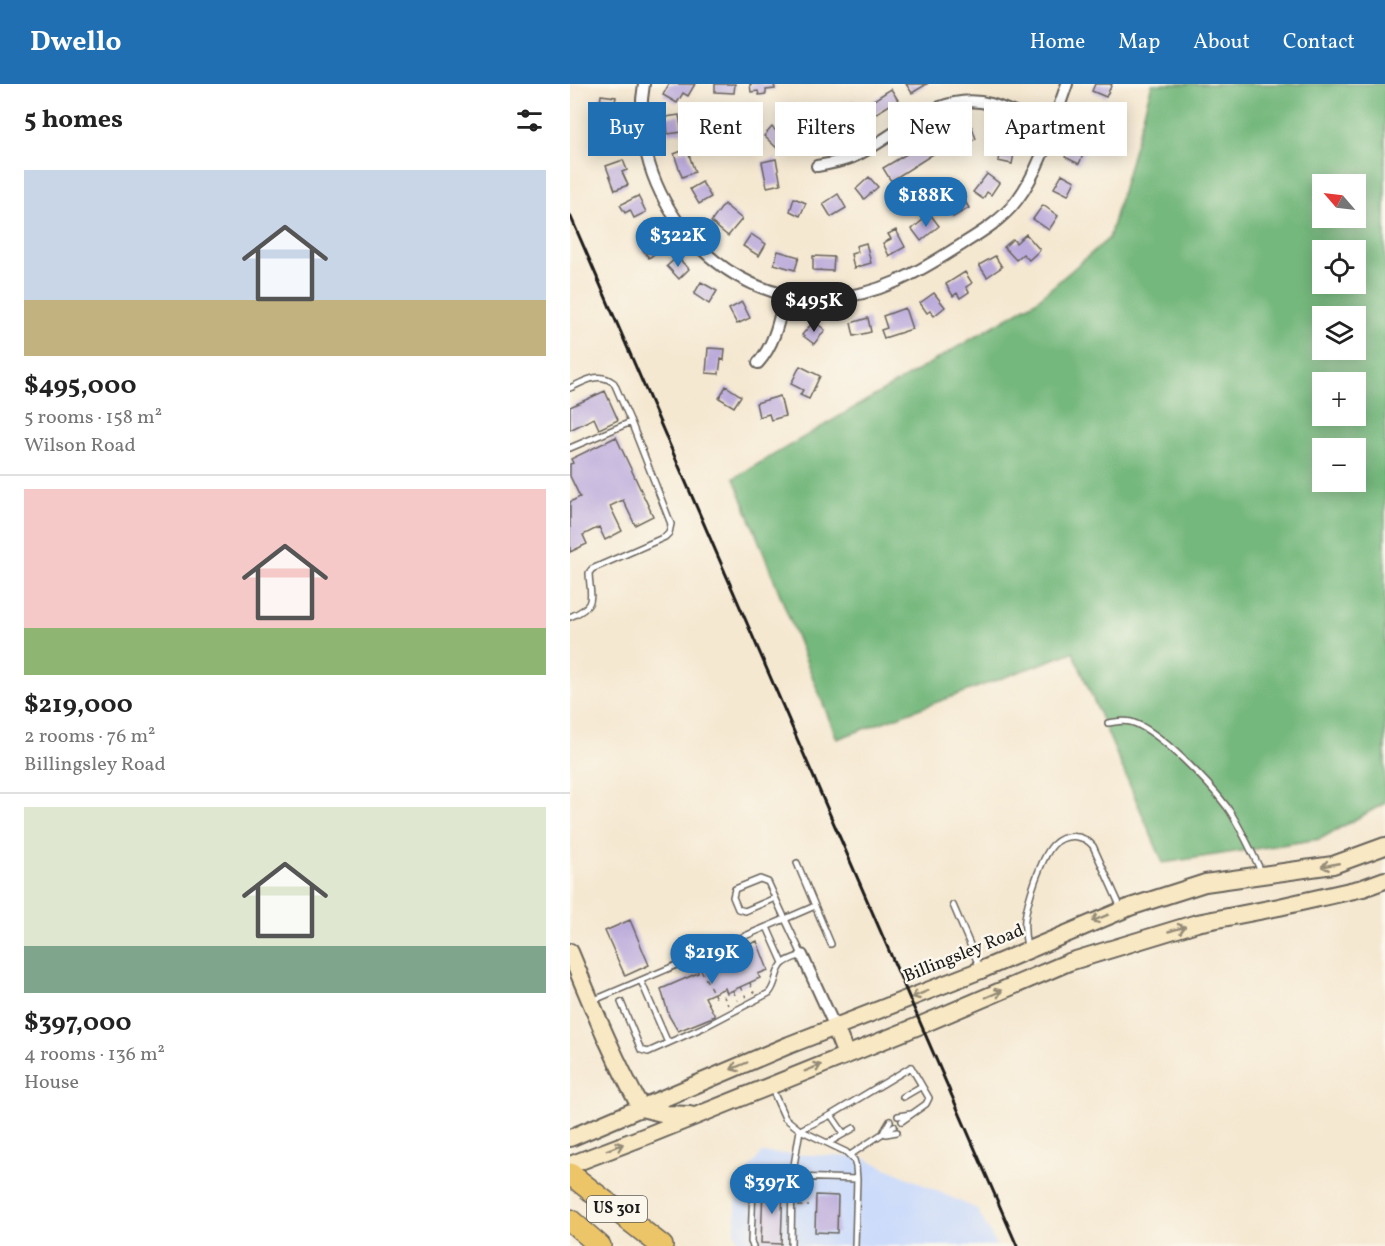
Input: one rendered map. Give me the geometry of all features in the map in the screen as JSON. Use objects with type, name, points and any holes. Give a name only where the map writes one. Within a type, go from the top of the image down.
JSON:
[{"type":"highway","name":"US 301","points":[[570,1174],[662,1246]]},
{"type":"highway","name":"US 301","points":[[570,1220],[586,1235]]},
{"type":"main road","name":"Billingsley Road","points":[[570,1138],[1122,910],[1205,883],[1333,865],[1385,846]]},
{"type":"main road","points":[[570,1165],[921,1025],[1069,962],[1197,923],[1363,888],[1385,880]]},
{"type":"main road","points":[[570,952],[590,1002],[641,1108],[684,1116],[701,1114]]},
{"type":"main road","points":[[835,1027],[846,1055]]},
{"type":"street","points":[[644,84],[640,120],[644,150],[656,184],[676,220],[703,251],[720,265],[758,286],[785,295],[831,298],[876,290],[903,280],[948,253],[1000,217],[1018,200],[1040,156]]},
{"type":"street","points":[[1061,102],[1067,84]]},
{"type":"street","points":[[817,166],[836,163],[854,156],[928,112],[948,104],[984,103]]},
{"type":"street","points":[[758,363],[774,337],[785,295]]},
{"type":"street","points":[[802,955],[835,1027]]},
{"type":"lane","points":[[570,388],[593,378],[609,379],[614,383],[670,518],[671,528],[665,537],[592,569],[589,573],[592,589],[589,605],[570,617]]},
{"type":"lane","points":[[570,448],[631,422]]},
{"type":"lane","points":[[1108,723],[1132,722],[1145,728],[1158,737],[1186,764],[1227,807],[1263,874]]},
{"type":"lane","points":[[1028,950],[1024,934],[1029,901],[1051,848],[1060,840],[1079,836],[1088,840],[1093,846],[1122,910]]},
{"type":"lane","points":[[797,863],[831,944]]},
{"type":"lane","points":[[621,1002],[641,1050],[648,1052],[741,1008],[772,990],[783,963],[802,955],[768,882],[760,879],[735,890],[733,897],[738,909],[745,911],[775,898]]},
{"type":"lane","points":[[954,905],[981,970]]},
{"type":"lane","points":[[590,1002],[815,906]]},
{"type":"lane","points":[[767,927],[783,963]]},
{"type":"lane","points":[[641,981],[668,1043]]},
{"type":"lane","points":[[800,1130],[911,1067],[929,1098],[926,1104],[902,1121],[912,1114]]},
{"type":"lane","points":[[770,1086],[785,1118],[800,1130],[850,1155],[856,1167],[857,1179],[855,1246]]},
{"type":"lane","points":[[903,1097],[922,1086]]},
{"type":"lane","points":[[831,1114],[844,1134]]},
{"type":"lane","points":[[850,1155],[894,1126],[881,1134]]},
{"type":"lane","points":[[828,1143],[854,1128]]},
{"type":"lane","points":[[791,1246],[792,1177],[800,1130]]},
{"type":"lane","points":[[753,1246],[751,1242],[753,1186],[755,1180],[761,1176],[857,1179]]},
{"type":"path","points":[[701,970],[716,998]]},
{"type":"path","points":[[750,983],[757,999]]},
{"type":"path","points":[[740,987],[749,1003]]},
{"type":"path","points":[[733,990],[741,1008]]},
{"type":"path","points":[[723,995],[731,1013]]},
{"type":"path","points":[[792,1207],[809,1206]]},
{"type":"shaded area","points":[[762,1153],[862,1157],[977,1209],[997,1246],[741,1246],[735,1233],[737,1184]]},
{"type":"green space","points":[[1152,84],[1385,84],[1385,803],[1320,839],[1163,863],[1073,652],[837,739],[734,478],[1036,301],[1109,238]]},
{"type":"building","points":[[669,84],[695,84],[688,96],[683,93],[677,103],[663,95]]},
{"type":"building","points":[[715,84],[735,84],[734,93],[715,92]]},
{"type":"building","points":[[750,84],[774,84],[775,89],[766,90],[766,94],[759,95],[758,91],[751,92]]},
{"type":"building","points":[[906,84],[927,84],[912,93]]},
{"type":"building","points":[[1095,84],[1112,84],[1106,97],[1092,91]]},
{"type":"building","points":[[891,89],[898,100],[888,102],[888,106],[876,113],[876,102],[871,102]]},
{"type":"building","points":[[601,95],[616,97],[615,102],[600,102]]},
{"type":"building","points":[[678,115],[678,133],[668,134],[666,117]]},
{"type":"building","points":[[772,127],[775,130],[775,146],[764,136]]},
{"type":"building","points":[[972,127],[976,139],[972,140]]},
{"type":"building","points":[[678,152],[678,156],[689,156],[695,172],[682,177],[674,154]]},
{"type":"building","points":[[903,156],[930,156],[891,181],[883,168]]},
{"type":"building","points":[[999,156],[1014,156],[1012,164],[998,161]]},
{"type":"building","points":[[1065,156],[1082,156],[1079,164]]},
{"type":"building","points":[[776,159],[781,184],[767,187],[762,162]]},
{"type":"building","points":[[623,160],[627,170],[622,172],[628,185],[615,190],[606,166]]},
{"type":"building","points":[[987,174],[999,183],[991,195],[987,192],[983,199],[973,192]]},
{"type":"building","points":[[1062,174],[1075,181],[1068,195],[1054,188]]},
{"type":"building","points":[[869,177],[878,187],[864,199],[856,189]]},
{"type":"building","points":[[702,182],[711,197],[699,204],[690,189]]},
{"type":"building","points":[[838,194],[846,208],[831,217],[823,204]]},
{"type":"building","points":[[638,196],[646,212],[634,218],[630,210],[625,213],[620,205]]},
{"type":"building","points":[[794,198],[806,203],[800,216],[790,211]]},
{"type":"building","points":[[963,198],[969,208],[953,217],[946,206]]},
{"type":"building","points":[[724,204],[742,219],[728,236],[711,222]]},
{"type":"building","points":[[1043,205],[1058,216],[1049,230],[1033,219]]},
{"type":"building","points":[[930,214],[939,226],[921,241],[912,229]]},
{"type":"building","points":[[652,227],[666,245],[649,258],[643,250],[649,246],[641,235]]},
{"type":"building","points":[[896,230],[905,247],[889,256],[883,243],[891,239],[888,234]]},
{"type":"building","points":[[751,234],[766,244],[759,256],[743,246]]},
{"type":"building","points":[[1026,234],[1040,250],[1029,260],[1023,254],[1016,260],[1004,247],[1013,239],[1016,243]]},
{"type":"building","points":[[866,243],[871,263],[854,268],[851,254],[858,252],[856,246]]},
{"type":"building","points":[[778,251],[799,257],[795,270],[774,264]]},
{"type":"building","points":[[813,256],[834,257],[833,271],[813,270]]},
{"type":"building","points":[[995,256],[1002,267],[987,277],[979,265]]},
{"type":"building","points":[[677,257],[689,269],[679,279],[667,266]]},
{"type":"building","points":[[965,272],[972,283],[966,287],[969,292],[960,298],[957,293],[953,296],[946,284]]},
{"type":"building","points":[[701,282],[717,291],[709,304],[694,294]]},
{"type":"building","points":[[934,293],[945,307],[934,316],[930,311],[927,313],[920,303]]},
{"type":"building","points":[[742,302],[750,318],[737,324],[729,309]]},
{"type":"building","points":[[905,308],[912,329],[884,338],[881,330],[887,328],[883,316]]},
{"type":"building","points":[[868,318],[871,332],[854,336],[851,323]]},
{"type":"building","points":[[814,321],[825,330],[814,344],[802,335]]},
{"type":"building","points":[[708,348],[725,349],[719,374],[706,373]]},
{"type":"building","points":[[800,366],[820,376],[809,399],[800,395],[803,390],[791,384]]},
{"type":"building","points":[[726,386],[741,396],[734,407],[719,398]]},
{"type":"building","points":[[605,391],[618,420],[599,429],[594,418],[570,430],[570,407]]},
{"type":"building","points":[[780,396],[785,416],[771,420],[769,414],[759,417],[756,403]]},
{"type":"building","points":[[616,437],[653,516],[635,525],[623,500],[610,506],[622,531],[605,540],[599,527],[583,535],[587,544],[570,552],[570,502],[580,497],[570,476],[570,464],[573,463],[571,459]]},
{"type":"building","points":[[630,920],[649,965],[625,976],[605,931]]},
{"type":"building","points":[[757,941],[768,970],[758,974],[760,978],[727,993],[725,988],[705,997],[715,1016],[678,1031],[669,1016],[661,989],[698,973],[697,970],[705,967],[704,964],[726,955],[724,950],[733,947],[735,951]]},
{"type":"building","points":[[763,1186],[783,1187],[781,1244],[761,1243]]},
{"type":"building","points":[[816,1195],[838,1196],[837,1233],[815,1232]]},
{"type":"railway","points":[[570,215],[1017,1246]]}]
